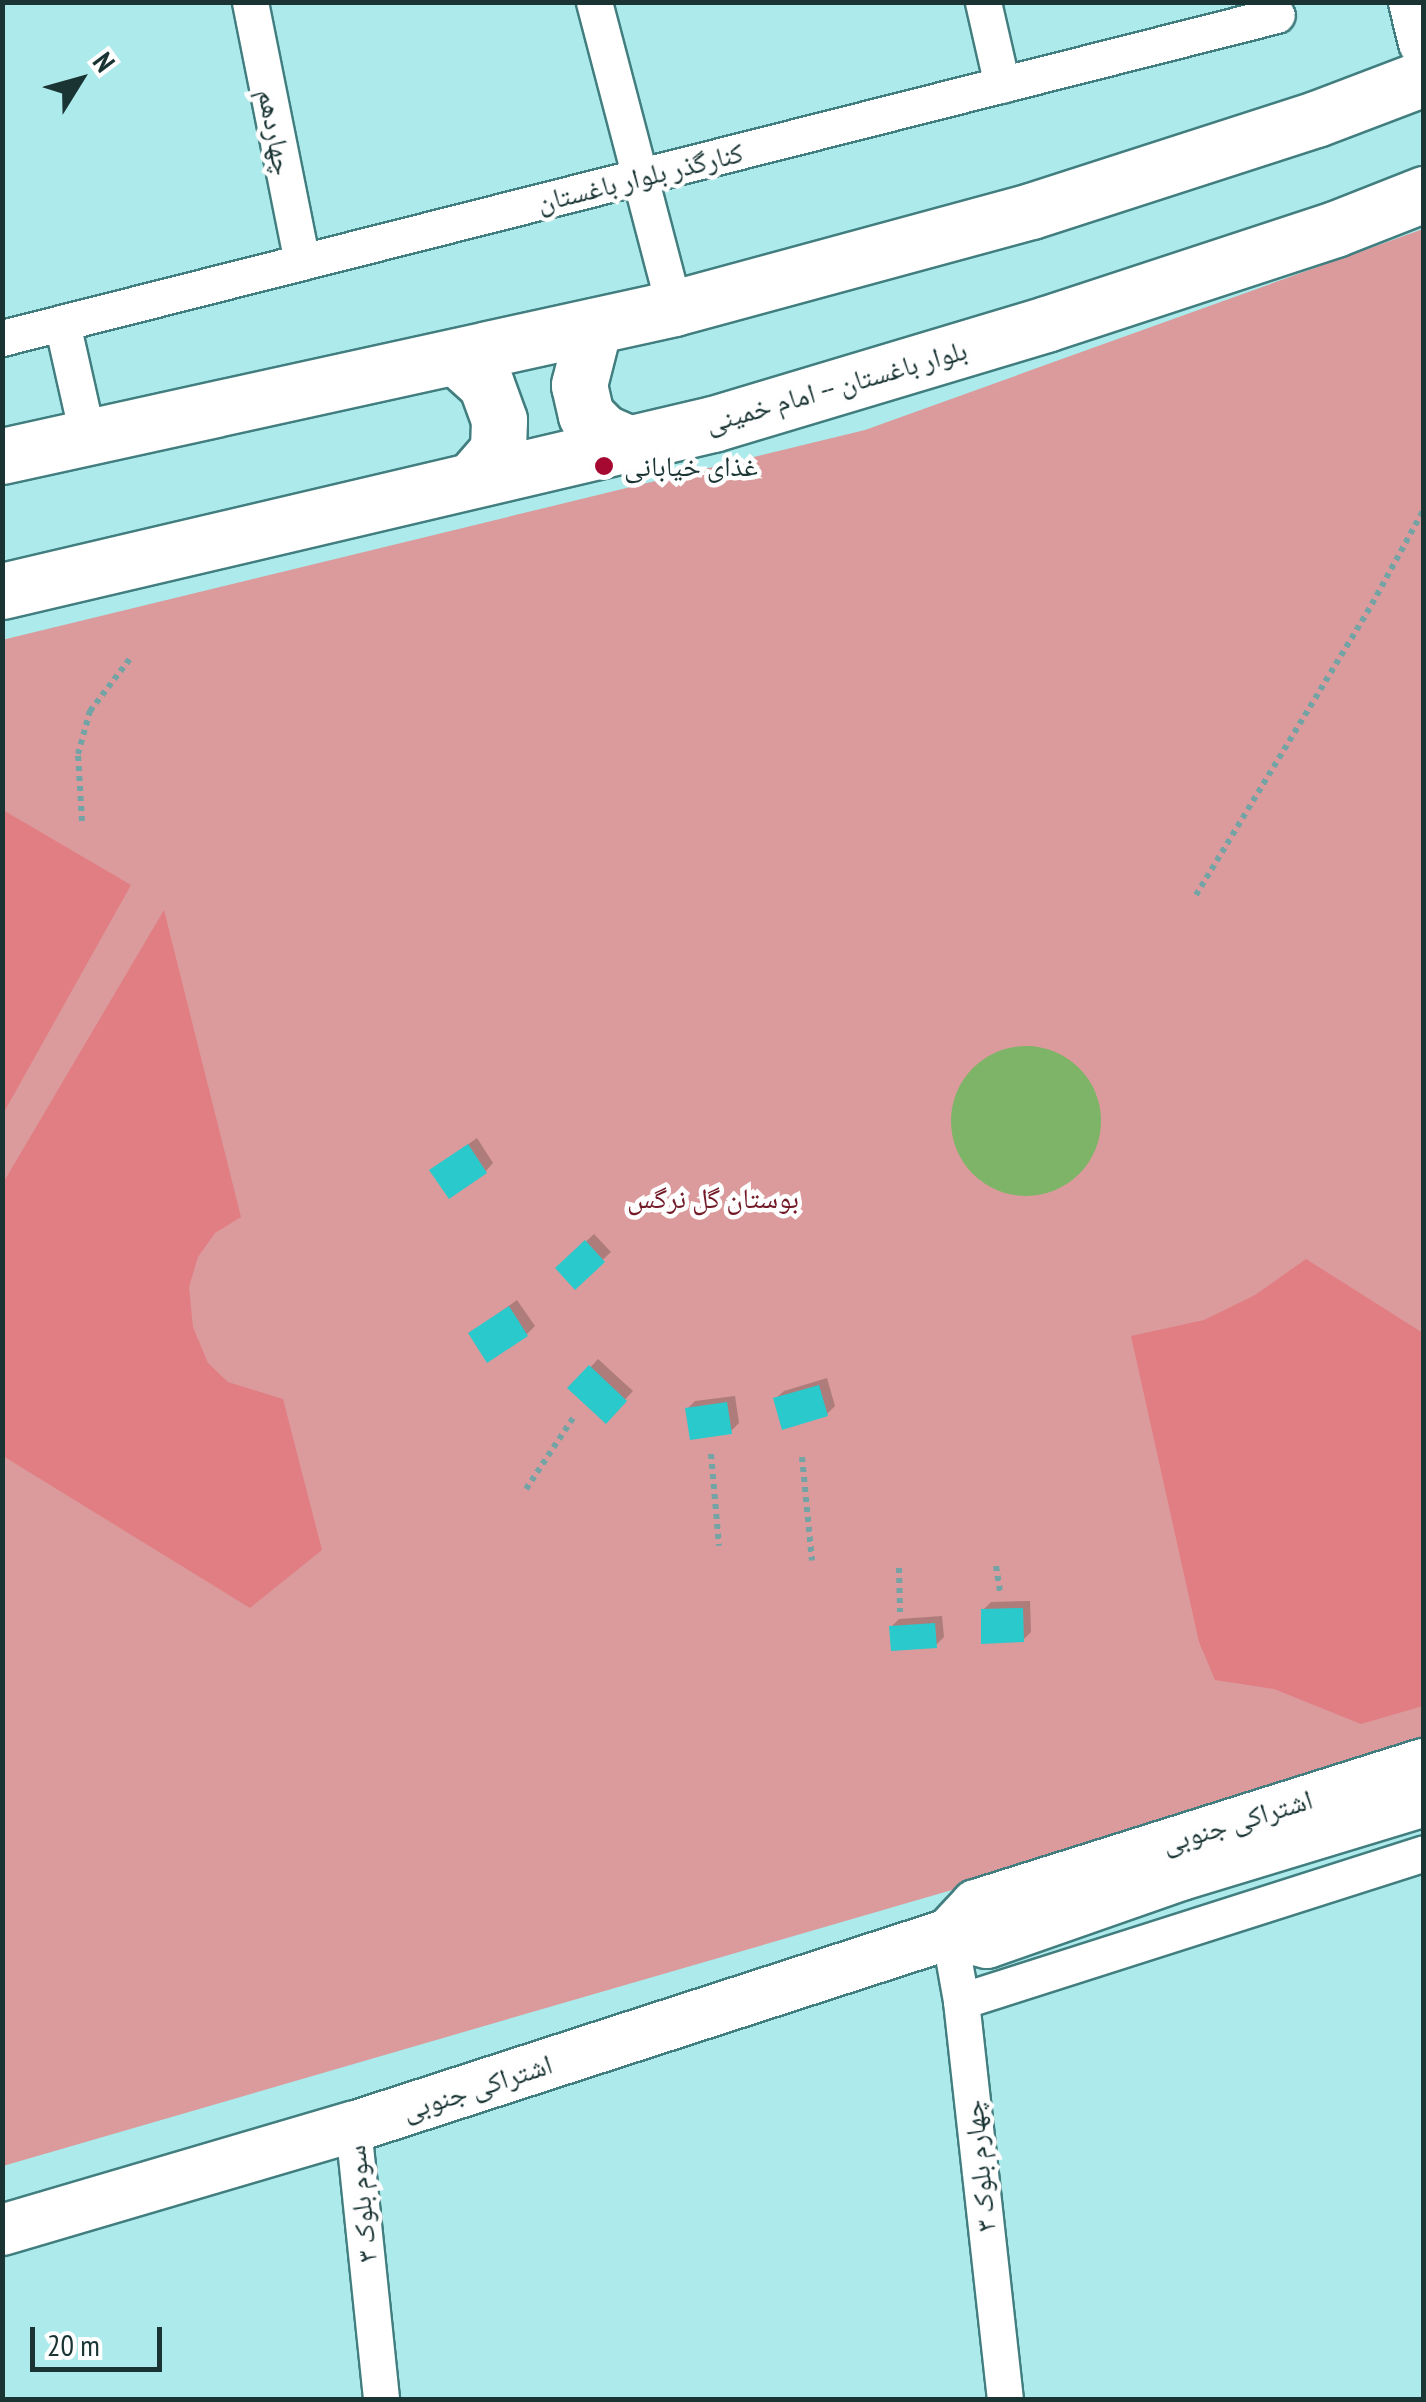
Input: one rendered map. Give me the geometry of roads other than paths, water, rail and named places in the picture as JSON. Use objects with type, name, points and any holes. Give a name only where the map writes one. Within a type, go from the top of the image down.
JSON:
[{"type":"main road","points":[[1414,2],[1424,43]]},
{"type":"main road","points":[[2,456],[674,308],[1031,210],[1316,119],[1424,78]]},
{"type":"main road","name":"بلوار باغستان -- امام خمینی","points":[[2,592],[630,444],[1046,324],[1336,229],[1424,194]]},
{"type":"main road","points":[[594,326],[579,385],[586,415],[603,432],[630,444]]},
{"type":"main road","points":[[457,358],[486,384],[500,420],[498,450],[473,479]]},
{"type":"main road","name":"اشتراکی جنوبی","points":[[2,2230],[353,2127],[948,1934],[976,1905],[1424,1764]]},
{"type":"main road","name":"اشتراکی جنوبی","points":[[948,1934],[987,1943],[1181,1875],[1424,1801]]},
{"type":"street","name":"چهاردهم","points":[[250,2],[302,262]]},
{"type":"street","points":[[594,2],[674,308]]},
{"type":"street","points":[[983,2],[1002,85]]},
{"type":"street","name":"کنارگذر بلوار باغستان","points":[[2,338],[1277,15]]},
{"type":"street","points":[[62,323],[88,438]]},
{"type":"street","points":[[961,2002],[1424,1853]]},
{"type":"street","name":"چهارم بلوک ۳","points":[[948,1934],[961,2002],[1005,2400]]},
{"type":"street","name":"سوم بلوک ۳","points":[[353,2127],[380,2400]]},
{"type":"place","name":"غذای خیابانی","points":[[604,466]]},
{"type":"park label","name":"بوستان گل نرگس","points":[[713,1198]]}]
